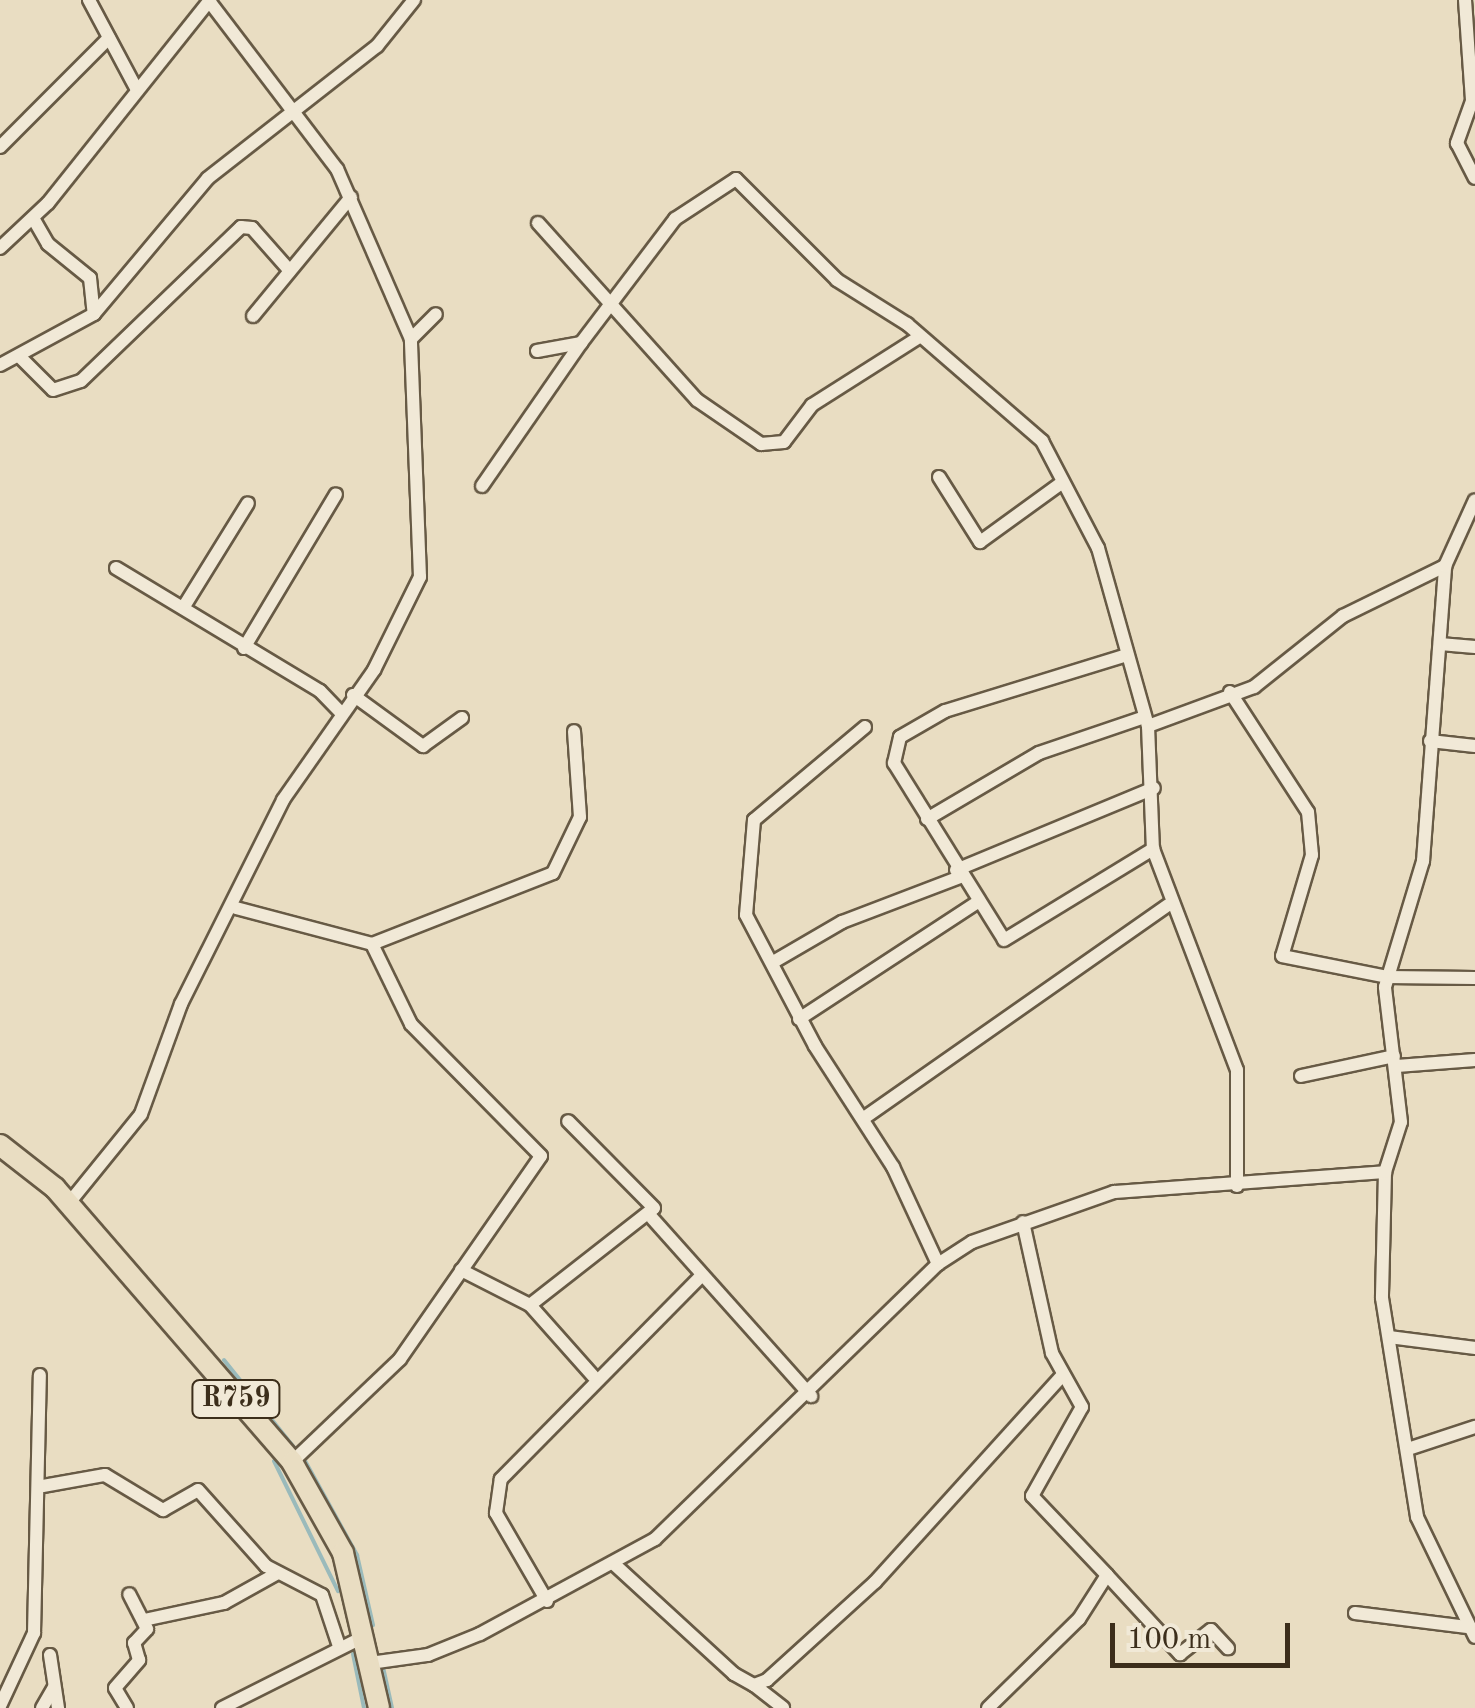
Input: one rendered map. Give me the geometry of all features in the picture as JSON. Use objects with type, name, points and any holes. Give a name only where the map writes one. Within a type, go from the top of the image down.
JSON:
[{"type":"main road","name":"R759","points":[[0,1144],[70,1203],[292,1462],[342,1552],[379,1708]]},
{"type":"street","points":[[89,0],[136,88]]},
{"type":"street","points":[[0,248],[34,218],[210,0],[296,110],[350,197],[412,339],[420,578],[353,696],[283,800],[236,908],[181,1004],[141,1114],[70,1203]]},
{"type":"street","points":[[0,366],[22,358],[94,314],[208,178],[377,46],[414,0]]},
{"type":"street","points":[[1465,0],[1472,101],[1458,149],[1475,178]]},
{"type":"street","points":[[0,147],[109,38]]},
{"type":"street","points":[[482,486],[581,343],[676,219],[736,179],[837,280],[919,337],[1042,441],[1098,548],[1147,722],[1154,788],[1152,849],[1168,904],[1237,1070],[1236,1186]]},
{"type":"street","points":[[252,316],[350,197]]},
{"type":"street","points":[[34,218],[90,278],[94,314]]},
{"type":"street","points":[[538,223],[616,299],[697,400],[774,446],[812,405],[919,337]]},
{"type":"street","points":[[22,358],[53,390],[80,381],[241,227],[252,228],[290,271]]},
{"type":"street","points":[[412,339],[436,314]]},
{"type":"street","points":[[537,351],[581,343]]},
{"type":"street","points":[[939,477],[980,542],[1063,482]]},
{"type":"street","points":[[244,648],[336,494]]},
{"type":"street","points":[[1471,1632],[1417,1517],[1389,1338],[1385,1172],[1401,1122],[1387,977],[1417,896],[1444,566],[1475,500]]},
{"type":"street","points":[[184,608],[248,503]]},
{"type":"street","points":[[927,819],[1038,754],[1147,722],[1276,672],[1344,616],[1444,566]]},
{"type":"street","points":[[116,568],[184,608],[340,712]]},
{"type":"street","points":[[1440,644],[1475,647]]},
{"type":"street","points":[[1126,656],[909,728],[894,763],[974,904],[1010,938],[1152,849]]},
{"type":"street","points":[[1230,692],[1308,812],[1309,871],[1282,956],[1387,977],[1475,978]]},
{"type":"street","points":[[353,696],[423,746],[462,718]]},
{"type":"street","points":[[865,727],[750,828],[746,914],[774,961],[799,1018],[864,1118],[938,1264]]},
{"type":"street","points":[[236,908],[372,944],[564,861],[580,816],[574,731]]},
{"type":"street","points":[[1430,741],[1475,746]]},
{"type":"street","points":[[774,961],[855,917],[1154,788]]},
{"type":"street","points":[[799,1018],[974,904]]},
{"type":"street","points":[[864,1118],[1168,904]]},
{"type":"street","points":[[292,1462],[381,1381],[541,1156],[411,1024],[372,944]]},
{"type":"street","points":[[1301,1076],[1396,1061],[1475,1060]]},
{"type":"street","points":[[568,1122],[632,1180],[652,1218],[811,1396]]},
{"type":"street","points":[[370,1663],[428,1655],[547,1601],[614,1564],[711,1492],[811,1396],[938,1264],[1023,1222],[1114,1192],[1385,1172]]},
{"type":"street","points":[[530,1306],[652,1218]]},
{"type":"street","points":[[1023,1222],[1064,1375],[1082,1406],[1032,1496],[1180,1654],[1210,1630],[1228,1648]]},
{"type":"street","points":[[460,1270],[530,1306],[593,1376]]},
{"type":"street","points":[[547,1601],[496,1514],[496,1491],[593,1376],[702,1276]]},
{"type":"street","points":[[1389,1338],[1474,1348]]},
{"type":"street","points":[[0,1706],[32,1646],[43,1486],[40,1375]]},
{"type":"street","points":[[754,1685],[874,1582],[1064,1375]]},
{"type":"street","points":[[1408,1449],[1475,1427]]},
{"type":"street","points":[[43,1486],[105,1475],[163,1510],[198,1490],[276,1574],[322,1595],[339,1646]]},
{"type":"street","points":[[614,1564],[783,1708]]},
{"type":"street","points":[[144,1620],[224,1603],[276,1574]]},
{"type":"street","points":[[988,1708],[1079,1620],[1107,1576]]},
{"type":"street","points":[[127,1708],[115,1688],[139,1660],[144,1620],[129,1594]]},
{"type":"street","points":[[1355,1614],[1471,1632]]},
{"type":"street","points":[[222,1708],[365,1636]]},
{"type":"street","points":[[50,1655],[58,1708]]},
{"type":"street","points":[[42,1708],[54,1687]]},
{"type":"waterway","points":[[224,1360],[296,1450]]},
{"type":"waterway","points":[[304,1459],[357,1555],[373,1625]]},
{"type":"waterway","points":[[274,1461],[338,1591]]},
{"type":"waterway","points":[[353,1654],[364,1708]]},
{"type":"waterway","points":[[383,1667],[392,1708]]}]
